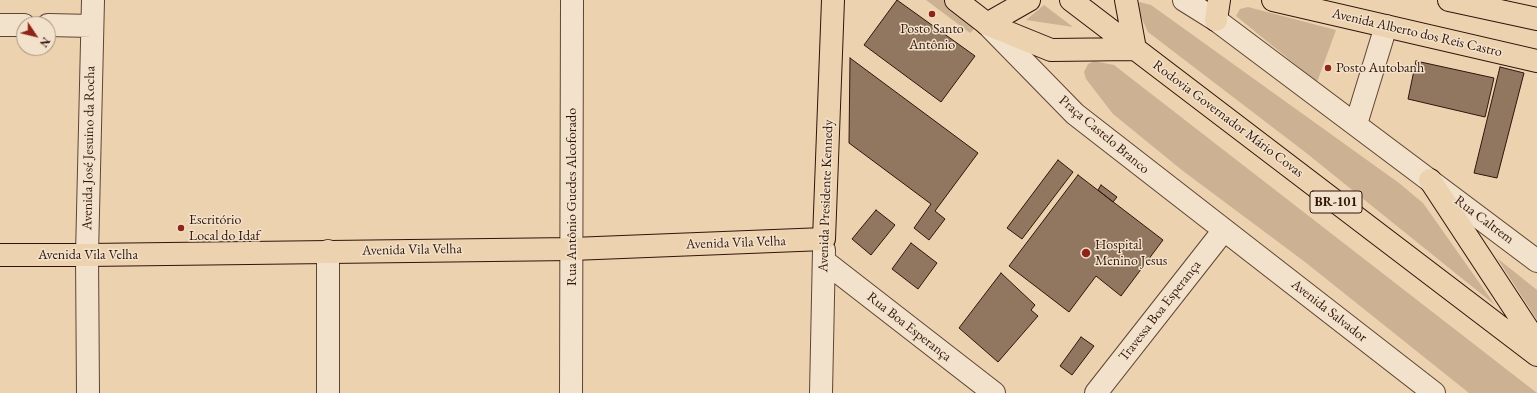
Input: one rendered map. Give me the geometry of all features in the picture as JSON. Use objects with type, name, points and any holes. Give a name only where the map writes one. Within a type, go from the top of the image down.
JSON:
[{"type":"main road","name":"Avenida Presidente Kennedy","points":[[824,239],[834,0]]},
{"type":"main road","name":"Praça Castelo Branco","points":[[956,0],[987,24]]},
{"type":"main road","points":[[987,24],[1029,0]]},
{"type":"main road","name":"Rodovia Governador Mário Covas","points":[[1071,0],[1537,355]]},
{"type":"main road","points":[[987,24],[1051,50],[1135,49],[1126,0]]},
{"type":"main road","name":"Avenida Alberto dos Reis Castro","points":[[1273,0],[1537,61]]},
{"type":"main road","points":[[1448,0],[1537,19]]},
{"type":"main road","points":[[1430,180],[1537,343]]},
{"type":"main road","name":"Avenida Vila Velha","points":[[0,254],[87,255],[572,249],[824,239]]},
{"type":"street","name":"Avenida José Jesuino da Rocha","points":[[88,393],[87,255],[93,0]]},
{"type":"street","name":"Rua Antônio Guedes Alcoforado","points":[[571,393],[572,0]]},
{"type":"street","points":[[1184,0],[1218,10],[1356,124],[1430,180]]},
{"type":"street","name":"Praça Castelo Branco","points":[[987,24],[1075,114],[1224,230]]},
{"type":"street","points":[[0,25],[16,25]]},
{"type":"street","points":[[56,25],[92,26]]},
{"type":"street","points":[[1356,124],[1386,26]]},
{"type":"street","name":"Rua Caltrem","points":[[1430,180],[1537,261]]},
{"type":"street","name":"Travessa Boa Esperança","points":[[1096,393],[1224,230]]},
{"type":"street","name":"Avenida Salvador","points":[[1224,230],[1434,393]]},
{"type":"street","name":"Avenida Presidente Kennedy","points":[[821,393],[824,239]]},
{"type":"street","points":[[328,251],[328,393]]},
{"type":"street","name":"Rua Boa Esperança","points":[[824,261],[994,393]]},
{"type":"shaded area","points":[[926,0],[944,0],[975,23],[974,29],[970,33]]},
{"type":"shaded area","points":[[1140,2],[1151,5],[1399,183],[1423,203],[1495,305],[1305,152],[1148,32],[1136,6]]},
{"type":"shaded area","points":[[1044,5],[1073,27],[1026,20]]},
{"type":"shaded area","points":[[1248,7],[1336,30],[1317,82],[1236,16],[1240,9]]},
{"type":"shaded area","points":[[1094,61],[1114,65],[1537,393],[1469,393],[1305,262],[1183,171],[1113,114],[1086,79],[1084,72],[1088,64]]},
{"type":"shaded area","points":[[1497,258],[1537,290],[1537,320]]},
{"type":"building","points":[[897,0],[975,56],[941,102],[864,45]]},
{"type":"building","points":[[850,58],[978,153],[935,211],[945,219],[929,240],[914,228],[931,204],[849,143]]},
{"type":"building","points":[[1416,61],[1494,78],[1485,117],[1408,99]]},
{"type":"building","points":[[1500,67],[1524,73],[1497,178],[1474,173]]},
{"type":"building","points":[[1058,160],[1073,172],[1022,239],[1007,228]]},
{"type":"building","name":"Hospital Menino Jesus","points":[[1078,175],[1163,240],[1121,296],[1096,276],[1069,312],[1009,266]]},
{"type":"building","points":[[1101,185],[1117,197],[1113,202],[1098,190]]},
{"type":"building","points":[[876,210],[895,225],[871,255],[852,239]]},
{"type":"building","points":[[911,243],[937,263],[918,289],[892,269]]},
{"type":"building","points":[[1001,273],[1035,305],[1031,310],[1038,316],[998,362],[959,328]]},
{"type":"building","points":[[1081,337],[1094,346],[1072,375],[1060,366]]},
{"type":"place","name":"Posto Santo Antônio","points":[[932,14]]},
{"type":"place","name":"Posto Autobanh","points":[[1328,68]]},
{"type":"place","name":"Escritório Local do Idaf","points":[[181,228]]},
{"type":"place","name":"Hospital Menino Jesus","points":[[1086,253]]}]
